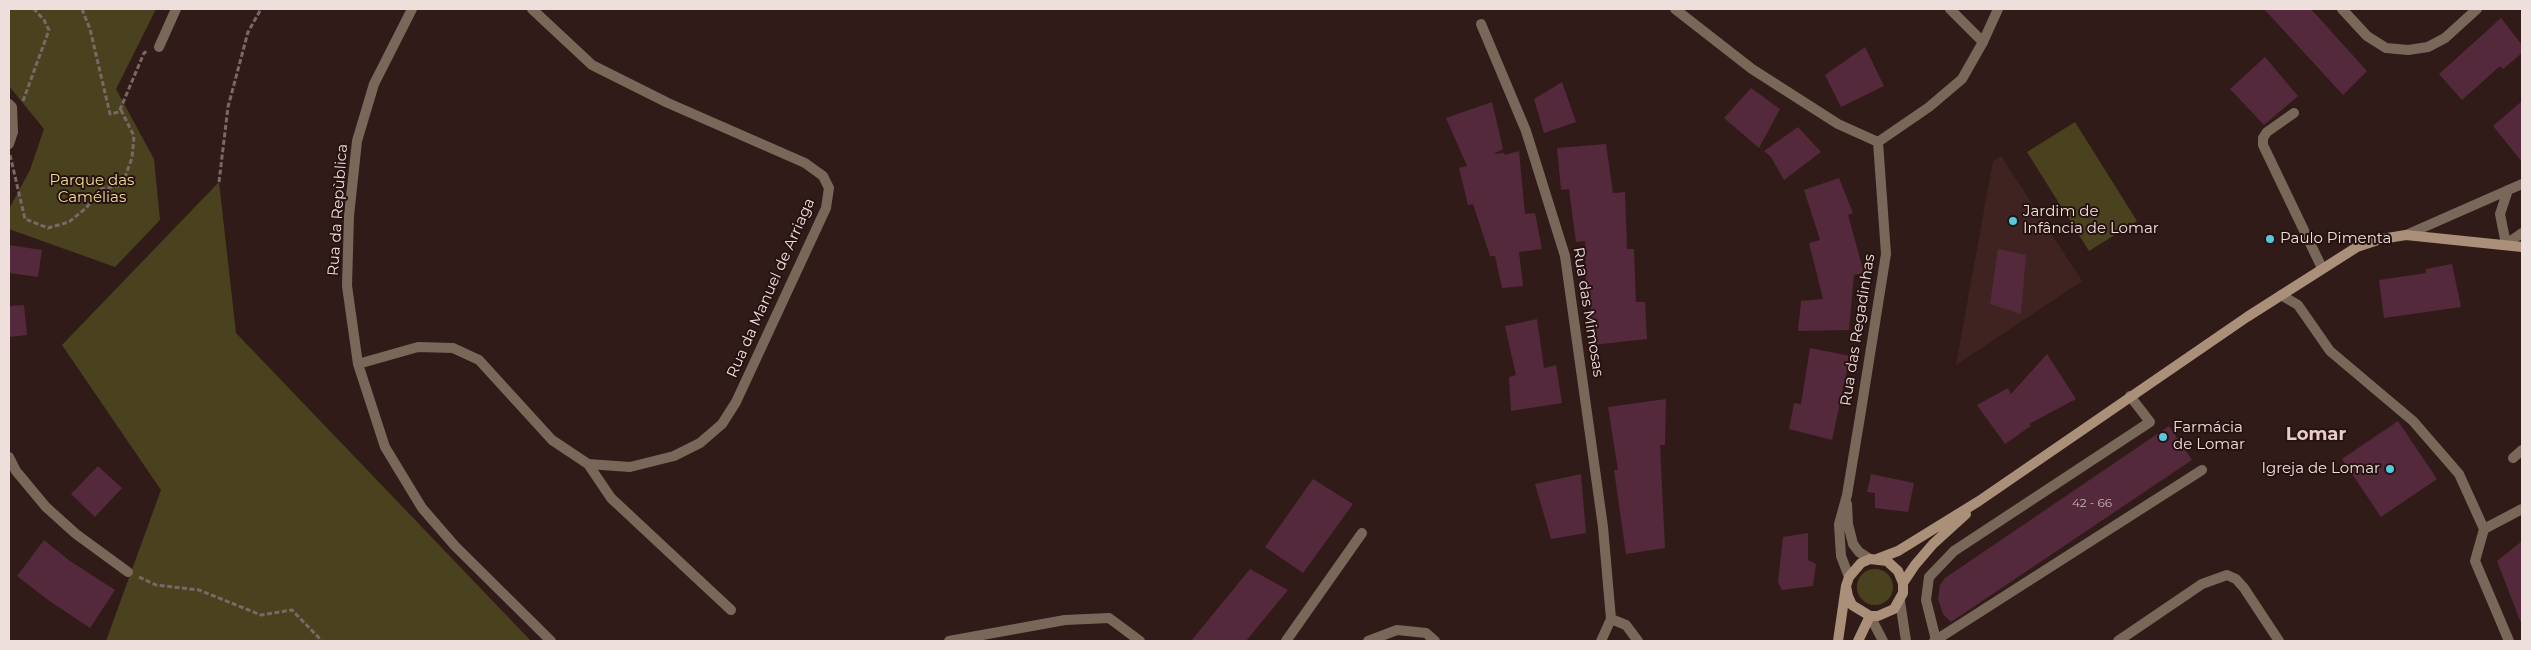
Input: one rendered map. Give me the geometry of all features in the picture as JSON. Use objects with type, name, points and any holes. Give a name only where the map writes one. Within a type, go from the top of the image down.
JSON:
[{"type":"main road","points":[[1838,641],[1848,582],[1854,568],[1898,551],[1979,501],[2130,396],[2322,268],[2357,247],[2381,239],[2406,235],[2522,246]]},
{"type":"main road","points":[[1848,582],[1848,596],[1852,605],[1861,612],[1870,616],[1888,613],[1900,601],[1903,583],[1932,544],[1979,501]]},
{"type":"main road","points":[[1874,559],[1887,561],[1898,571],[1903,583]]},
{"type":"main road","points":[[1858,641],[1870,616]]},
{"type":"street","points":[[159,46],[176,9]]},
{"type":"street","name":"Rua da Repùblica","points":[[412,9],[374,84],[357,142],[349,216],[347,286],[358,364],[385,448],[422,508],[454,546],[551,641]]},
{"type":"street","name":"Rua da Manuel de Arriaga","points":[[532,9],[592,65],[668,103],[805,163],[824,176],[830,188],[826,208],[736,402],[722,424],[700,443],[674,456],[630,467],[588,464]]},
{"type":"street","points":[[1675,9],[1752,69],[1838,124],[1878,142],[1929,107],[1962,79],[1983,42],[1998,9]]},
{"type":"street","points":[[1950,9],[1983,42]]},
{"type":"street","points":[[2342,9],[2367,36],[2386,48],[2408,50],[2428,46],[2445,38],[2477,9]]},
{"type":"street","name":"Rua das Mimosas","points":[[1481,24],[1526,131],[1565,256],[1603,527],[1610,619]]},
{"type":"street","points":[[9,145],[13,132],[10,106]]},
{"type":"street","points":[[2294,113],[2267,132],[2263,138],[2263,145],[2322,268]]},
{"type":"street","name":"Rua das Regadinhas","points":[[1848,582],[1841,556],[1839,524],[1846,495],[1886,254],[1878,142]]},
{"type":"street","points":[[2406,235],[2522,184]]},
{"type":"street","points":[[2508,190],[2500,214],[2506,244],[2522,233]]},
{"type":"street","points":[[2281,295],[2298,305],[2330,351],[2413,421],[2459,474],[2484,529],[2475,561],[2509,641]]},
{"type":"street","points":[[358,364],[418,348],[453,348],[479,360],[552,440],[588,464],[611,498],[731,610]]},
{"type":"street","points":[[2130,396],[2150,422],[1954,551],[1929,577],[1926,600],[1935,640],[2202,470]]},
{"type":"street","points":[[2513,458],[2522,450]]},
{"type":"street","points":[[9,457],[16,470],[46,507],[76,534],[128,572]]},
{"type":"street","name":"Rua das Regadinhas","points":[[1846,495],[1848,524],[1853,544],[1874,559]]},
{"type":"street","points":[[2484,529],[2522,509]]},
{"type":"street","points":[[1286,641],[1362,533]]},
{"type":"street","points":[[2118,641],[2202,584],[2226,575],[2236,579],[2244,588],[2279,641]]},
{"type":"street","points":[[1900,601],[1906,641]]},
{"type":"street","points":[[1870,616],[1883,641]]},
{"type":"street","points":[[949,641],[1065,620],[1109,618],[1140,641]]},
{"type":"street","points":[[1601,641],[1610,619],[1626,625],[1638,641]]},
{"type":"street","points":[[1368,641],[1397,630],[1426,633],[1434,641]]},
{"type":"path","points":[[10,106],[23,102],[49,30],[44,20],[34,9]]},
{"type":"path","points":[[82,9],[90,30],[110,114],[119,112],[144,53],[159,46]]},
{"type":"path","points":[[219,182],[228,107],[248,32],[261,9]]},
{"type":"path","points":[[9,145],[14,179],[25,219],[48,228],[70,222],[86,208],[101,189],[122,185],[132,158],[134,136],[120,108]]},
{"type":"path","points":[[128,572],[156,585],[199,590],[262,615],[292,610],[322,641]]},
{"type":"shaded area","name":"Jardim de Infância de Lomar","points":[[2001,156],[2082,281],[1956,365],[1993,161]]},
{"type":"green space","name":"Parque das Camélias","points":[[9,9],[156,9],[116,89],[154,159],[160,220],[115,267],[9,229],[9,209],[30,170],[44,129],[9,86]]},
{"type":"green space","points":[[2075,122],[2137,221],[2089,251],[2027,152]]},
{"type":"green space","points":[[219,182],[236,333],[531,641],[106,641],[161,490],[62,345]]},
{"type":"green space","points":[[1875,569],[1882,570],[1888,574],[1892,580],[1892,594],[1888,600],[1882,604],[1875,605],[1868,604],[1862,600],[1858,594],[1857,587],[1858,580],[1862,574],[1868,570]]},
{"type":"building","points":[[2264,9],[2311,9],[2367,71],[2343,95]]},
{"type":"building","points":[[2501,18],[2522,45],[2522,53],[2503,69],[2500,66],[2462,100],[2439,74]]},
{"type":"building","points":[[1865,47],[1884,86],[1841,107],[1825,75]]},
{"type":"building","points":[[2265,57],[2298,96],[2264,125],[2230,89]]},
{"type":"building","points":[[1562,82],[1576,122],[1544,133],[1534,99]]},
{"type":"building","points":[[1751,88],[1780,109],[1759,148],[1724,118]]},
{"type":"building","points":[[2522,101],[2522,162],[2493,126]]},
{"type":"building","points":[[1492,102],[1503,149],[1493,154],[1504,153],[1505,155],[1519,151],[1525,214],[1535,213],[1542,249],[1519,252],[1523,286],[1502,288],[1495,256],[1490,256],[1473,204],[1468,205],[1459,168],[1467,166],[1446,118]]},
{"type":"building","points":[[1798,127],[1821,152],[1784,180],[1771,157],[1764,151]]},
{"type":"building","points":[[1606,144],[1613,193],[1625,192],[1627,249],[1634,249],[1636,302],[1645,302],[1647,339],[1592,345],[1590,292],[1586,293],[1585,241],[1576,242],[1569,189],[1561,190],[1557,148]]},
{"type":"building","points":[[1839,178],[1853,213],[1848,215],[1864,273],[1854,275],[1849,330],[1798,331],[1801,301],[1823,299],[1809,243],[1820,240],[1804,190]]},
{"type":"building","points":[[9,245],[42,250],[38,277],[9,273]]},
{"type":"building","points":[[1998,249],[2026,255],[2021,314],[1990,304]]},
{"type":"building","points":[[2452,264],[2461,307],[2384,318],[2379,280],[2426,273],[2426,269]]},
{"type":"building","points":[[24,305],[27,335],[9,337],[9,306]]},
{"type":"building","points":[[1537,319],[1544,368],[1556,365],[1562,403],[1511,411],[1509,377],[1516,375],[1505,326]]},
{"type":"building","points":[[1810,348],[1850,356],[1832,440],[1789,429],[1794,403],[1801,404]]},
{"type":"building","points":[[2047,354],[2076,399],[2029,424],[2031,426],[2005,444],[1977,405],[2008,388],[2011,394]]},
{"type":"building","points":[[1666,399],[1665,445],[1660,445],[1665,548],[1626,554],[1614,470],[1618,470],[1608,407]]},
{"type":"building","name":"Igreja de Lomar","points":[[2398,421],[2437,479],[2381,517],[2342,459]]},
{"type":"building","points":[[2169,426],[2192,460],[1951,622],[1943,614],[1938,599],[1940,585],[1945,578]]},
{"type":"building","points":[[98,466],[122,488],[95,517],[71,494]]},
{"type":"building","points":[[1581,474],[1586,533],[1551,539],[1535,484]]},
{"type":"building","points":[[1871,474],[1914,483],[1908,512],[1875,508],[1875,493],[1867,492]]},
{"type":"building","points":[[1313,479],[1353,504],[1303,573],[1265,547]]},
{"type":"building","points":[[1808,533],[1808,560],[1816,564],[1813,586],[1782,590],[1778,582],[1783,537]]},
{"type":"building","points":[[44,540],[70,561],[115,590],[90,628],[48,600],[17,576]]},
{"type":"building","points":[[2522,541],[2522,623],[2521,623],[2497,561]]},
{"type":"building","points":[[1250,569],[1288,590],[1246,641],[1191,641]]},
{"type":"place","name":"Jardim de Infância de Lomar","points":[[2013,221]]},
{"type":"place","name":"Paulo Pimenta","points":[[2270,239]]},
{"type":"place","name":"Farmácia de Lomar","points":[[2163,437]]},
{"type":"place","name":"Igreja de Lomar","points":[[2390,469]]},
{"type":"district","name":"Lomar","points":[[2316,435]]}]
